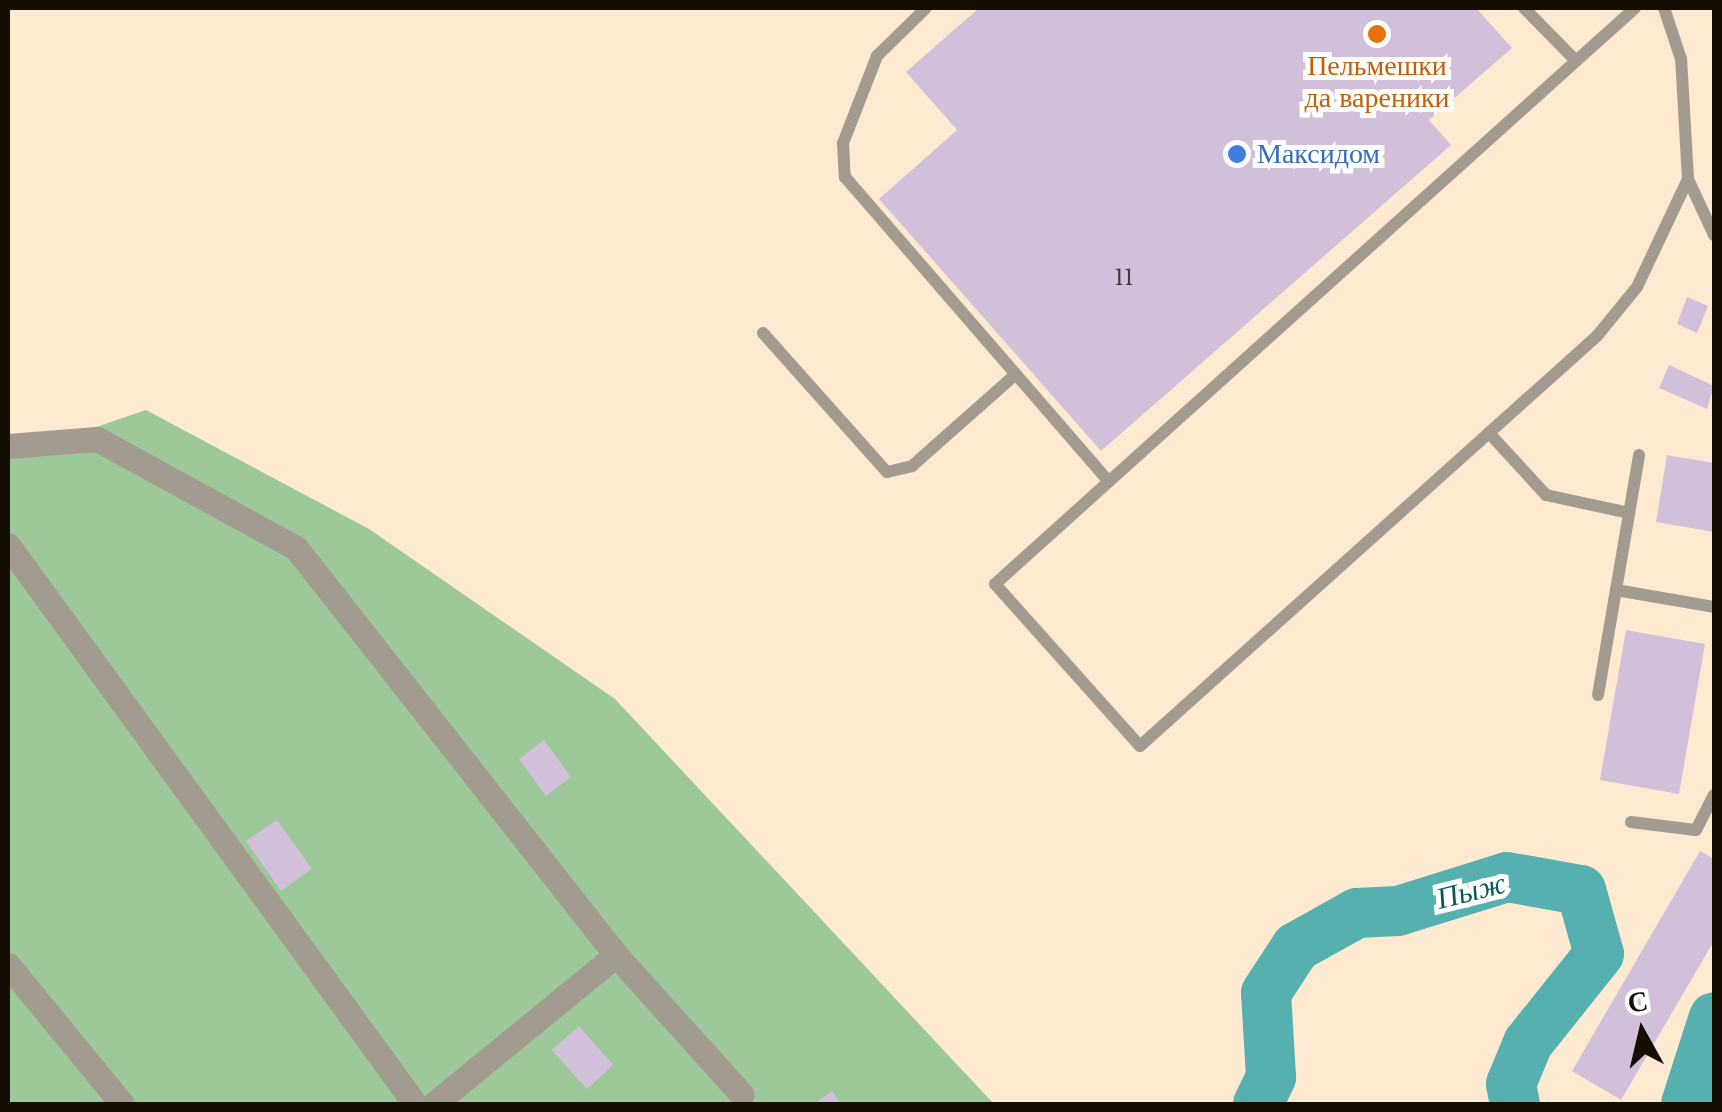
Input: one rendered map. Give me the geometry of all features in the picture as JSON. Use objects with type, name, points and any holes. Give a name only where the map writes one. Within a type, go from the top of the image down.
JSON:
[{"type":"street","points":[[8,446],[97,439],[296,548],[616,955],[742,1096]]},
{"type":"street","points":[[8,544],[414,1104]]},
{"type":"street","points":[[434,1104],[616,955]]},
{"type":"street","points":[[8,965],[122,1104]]},
{"type":"lane","points":[[926,8],[876,56],[843,143],[845,177],[1108,482]]},
{"type":"lane","points":[[1524,8],[1576,61]]},
{"type":"lane","points":[[1635,8],[995,584],[1140,746],[1489,433],[1637,288],[1688,179]]},
{"type":"lane","points":[[1664,8],[1681,59],[1688,179],[1714,235]]},
{"type":"lane","points":[[763,333],[887,472],[912,466],[1015,376]]},
{"type":"lane","points":[[1489,433],[1546,494],[1629,513]]},
{"type":"lane","points":[[1598,695],[1639,455]]},
{"type":"lane","points":[[1616,590],[1714,607]]},
{"type":"lane","points":[[1631,822],[1696,830],[1714,794]]},
{"type":"green space","points":[[146,410],[369,529],[615,699],[993,1103],[8,1104],[8,457]]},
{"type":"building","points":[[979,8],[1476,8],[1512,48],[1429,120],[1451,145],[1101,451],[879,199],[957,130],[906,72]]},
{"type":"building","points":[[1687,297],[1708,306],[1697,333],[1677,324]]},
{"type":"building","points":[[1669,365],[1714,386],[1707,409],[1659,388]]},
{"type":"building","points":[[1667,455],[1714,463],[1714,532],[1656,522]]},
{"type":"building","points":[[1626,630],[1705,644],[1679,794],[1600,780]]},
{"type":"building","points":[[544,740],[571,777],[546,796],[519,759]]},
{"type":"building","points":[[277,820],[312,869],[281,891],[246,841]]},
{"type":"building","points":[[1700,851],[1714,859],[1714,941],[1621,1100],[1572,1071]]},
{"type":"building","points":[[579,1026],[613,1065],[587,1089],[552,1050]]},
{"type":"building","points":[[832,1091],[841,1104],[814,1104]]},
{"type":"waterway","name":"Пыж","points":[[1258,1104],[1271,1077],[1266,993],[1296,947],[1357,913],[1398,911],[1507,877],[1581,890],[1599,954],[1528,1043],[1511,1084],[1515,1104]]},
{"type":"waterway","name":"Пыж","points":[[1686,1104],[1714,1017]]},
{"type":"place","name":"Пельмешки да вареники","points":[[1377,34]]},
{"type":"place","name":"Максидом","points":[[1237,154]]}]
